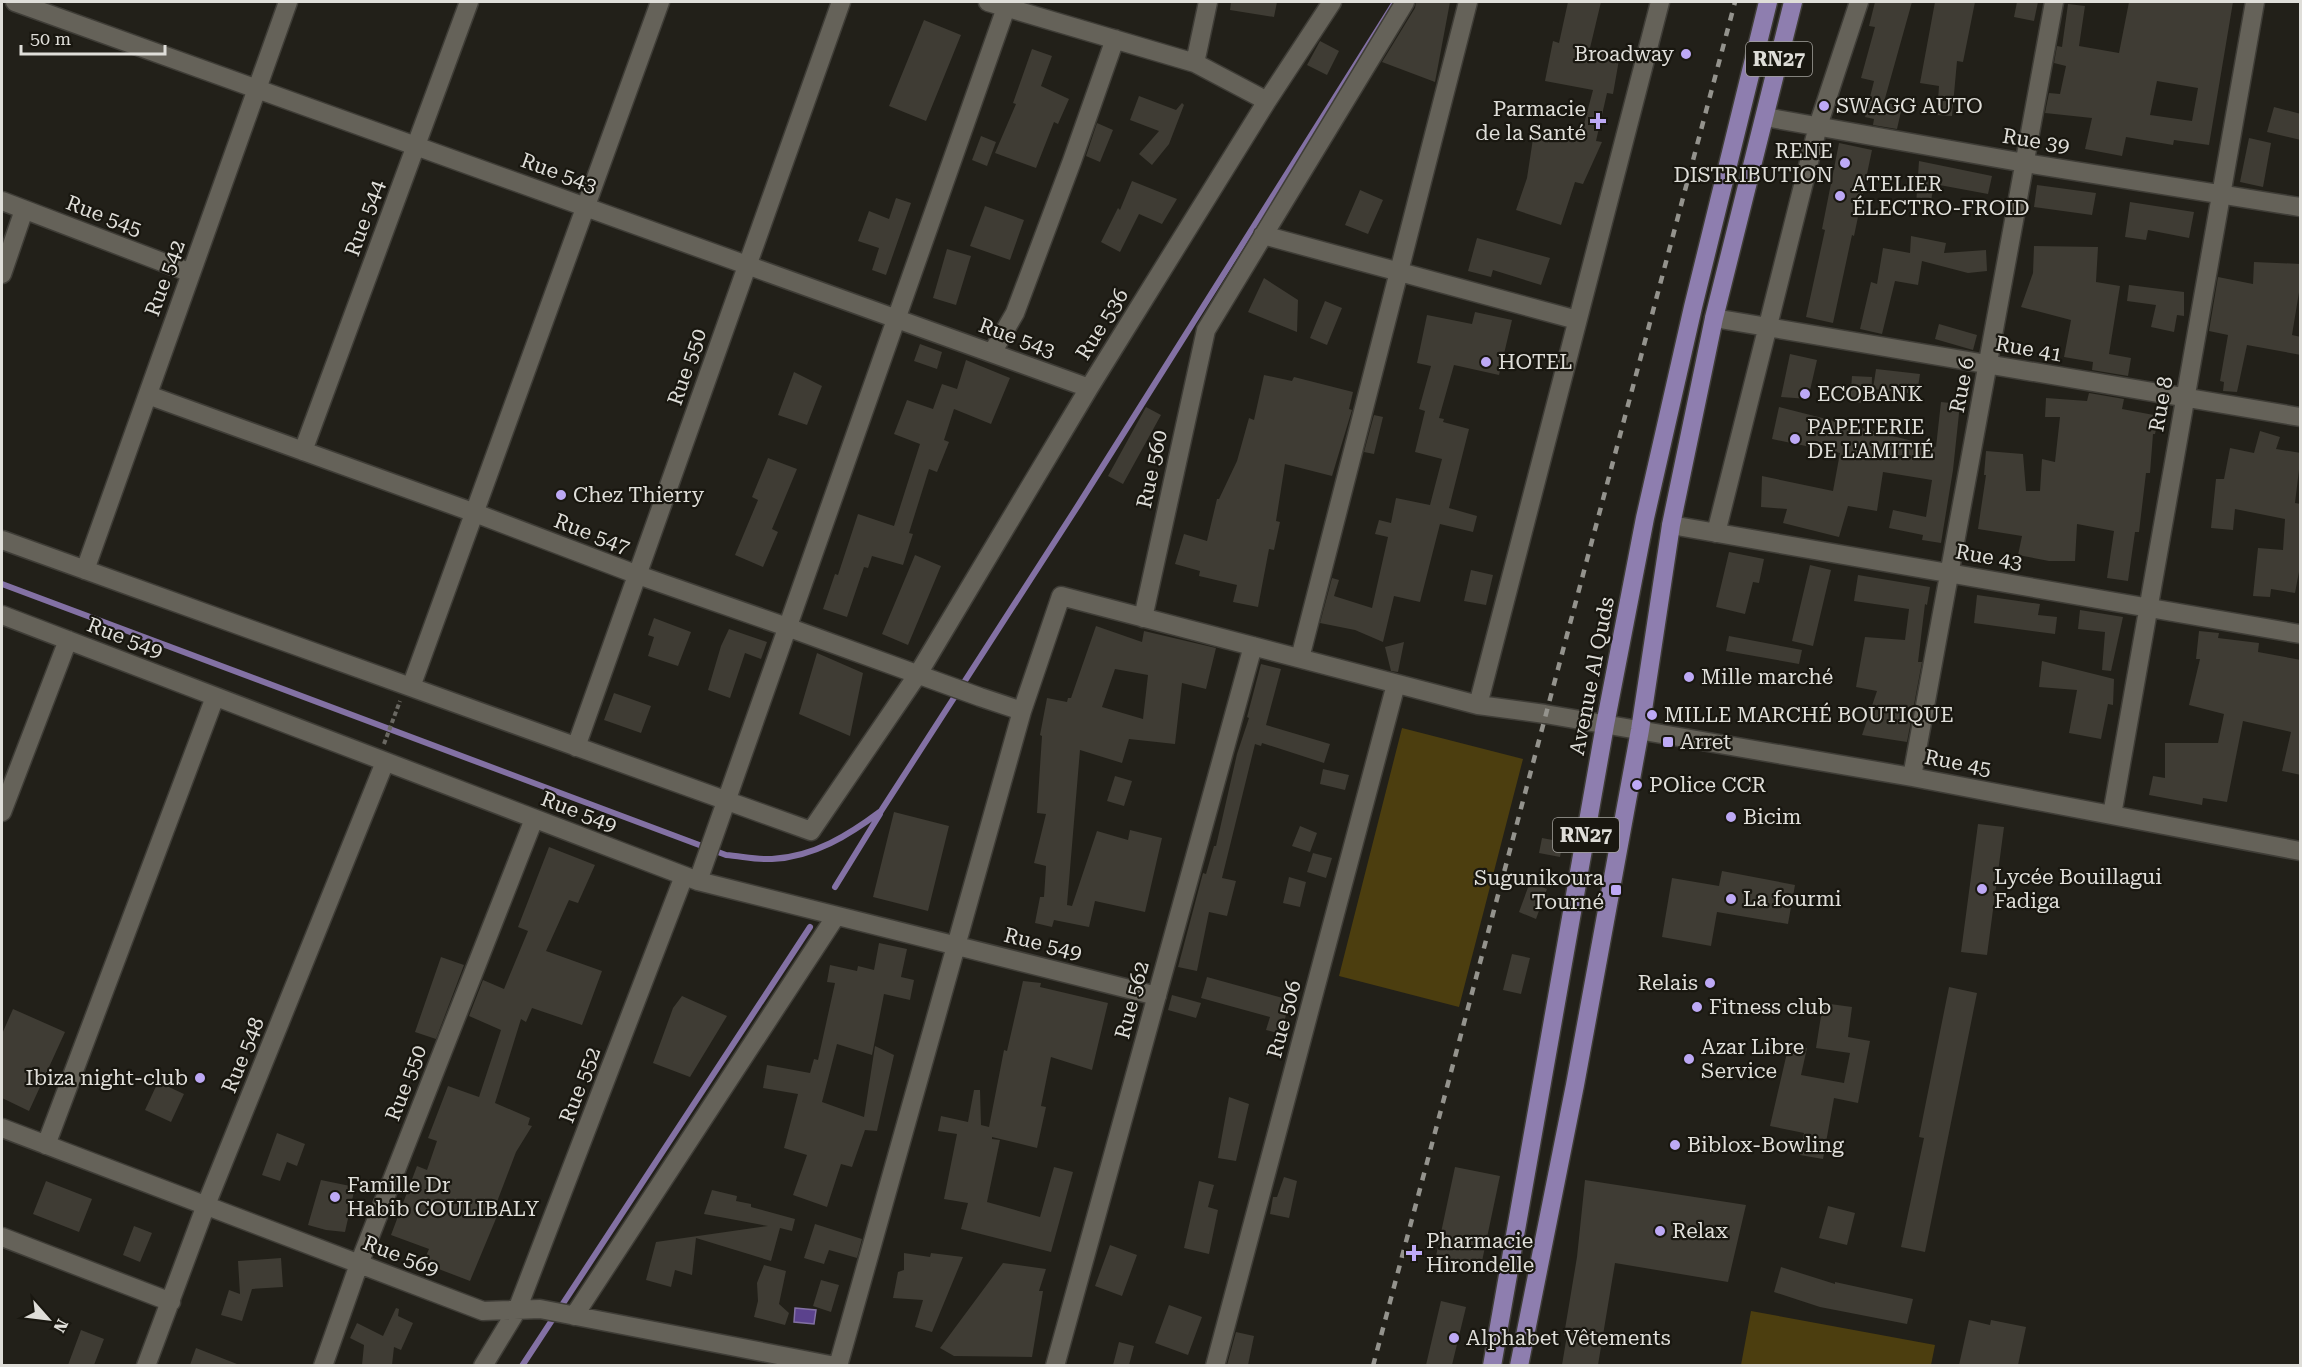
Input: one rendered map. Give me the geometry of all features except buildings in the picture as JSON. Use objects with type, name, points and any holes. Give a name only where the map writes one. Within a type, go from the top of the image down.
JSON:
[{"type":"main road","name":"Avenue Al Quds","points":[[1492,1365],[1605,725],[1648,507],[1693,307],[1768,2]]},
{"type":"main road","name":"RN27","points":[[1519,1365],[1584,1038],[1640,730],[1671,525],[1714,318],[1793,2]]},
{"type":"street","name":"Rue 543","points":[[15,2],[1089,388]]},
{"type":"street","name":"Rue 542","points":[[85,570],[288,2]]},
{"type":"street","name":"Rue 544","points":[[303,451],[469,2]]},
{"type":"street","points":[[411,687],[660,2]]},
{"type":"street","name":"Rue 550","points":[[576,747],[841,2]]},
{"type":"street","points":[[988,2],[1007,5],[1195,63],[1267,101]]},
{"type":"street","points":[[1195,63],[1208,2]]},
{"type":"street","name":"Rue 536","points":[[726,801],[811,831],[918,674],[1089,388],[1267,101],[1332,2]]},
{"type":"street","name":"Rue 560","points":[[1143,618],[1206,330],[1405,2]]},
{"type":"street","points":[[1300,658],[1468,2]]},
{"type":"street","points":[[1478,705],[1660,2]]},
{"type":"street","points":[[1716,533],[1818,126],[1859,2]]},
{"type":"street","name":"Rue 6","points":[[1912,777],[2054,2]]},
{"type":"street","name":"Rue 8","points":[[2112,815],[2255,2]]},
{"type":"street","name":"Rue 552","points":[[483,1365],[517,1310],[691,879],[726,801],[1007,5]]},
{"type":"street","points":[[992,353],[1015,313],[1115,39]]},
{"type":"street","name":"Rue 39","points":[[1765,117],[2025,163],[2301,207]]},
{"type":"street","name":"Rue 545","points":[[2,201],[191,273]]},
{"type":"street","points":[[2,274],[24,210]]},
{"type":"street","points":[[1263,235],[1577,320]]},
{"type":"street","name":"Rue 41","points":[[1714,318],[2301,417]]},
{"type":"street","name":"Rue 547","points":[[148,395],[475,513],[638,575],[1022,711]]},
{"type":"street","name":"Rue 43","points":[[1671,525],[2301,634]]},
{"type":"street","points":[[2,540],[726,801]]},
{"type":"street","name":"Rue 45","points":[[1022,711],[1061,596],[1478,705],[1640,730],[1912,777],[2301,851]]},
{"type":"street","name":"Rue 549","points":[[2,615],[691,879],[1156,996]]},
{"type":"street","points":[[2,812],[68,640]]},
{"type":"street","name":"Rue 562","points":[[1055,1365],[1253,646]]},
{"type":"street","name":"Rue 506","points":[[1215,1365],[1396,684]]},
{"type":"street","points":[[46,1145],[215,696]]},
{"type":"street","points":[[837,1365],[1022,711]]},
{"type":"street","name":"Rue 548","points":[[146,1365],[206,1205],[386,762]]},
{"type":"street","name":"Rue 550","points":[[323,1365],[359,1264],[534,819]]},
{"type":"street","points":[[574,1316],[836,916]]},
{"type":"street","name":"Rue 569","points":[[2,1128],[483,1311],[540,1309],[837,1365]]},
{"type":"street","points":[[2,1237],[171,1302]]},
{"type":"path","points":[[387,737],[396,712]]},
{"type":"shaded area","points":[[1402,728],[1523,759],[1459,1007],[1339,976]]},
{"type":"shaded area","points":[[795,1308],[816,1310],[814,1324],[794,1322]]},
{"type":"shaded area","points":[[1751,1311],[1935,1345],[1931,1365],[1741,1365]]},
{"type":"waterway","points":[[2,584],[726,855],[772,859],[817,849],[844,836],[881,811],[1079,504],[1395,2]]},
{"type":"waterway","points":[[835,887],[880,814]]},
{"type":"waterway","points":[[522,1366],[810,927]]},
{"type":"railway","points":[[1373,1366],[1735,2]]},
{"type":"place","name":"Broadway","points":[[1686,54]]},
{"type":"place","name":"SWAGG AUTO","points":[[1824,106]]},
{"type":"place","name":"Parmacie de la Santé","points":[[1598,121]]},
{"type":"place","name":"RENE DISTRIBUTION","points":[[1845,163]]},
{"type":"place","name":"ATELIER ÉLECTRO-FROID","points":[[1840,196]]},
{"type":"place","name":"HOTEL","points":[[1486,362]]},
{"type":"place","name":"ECOBANK","points":[[1805,394]]},
{"type":"place","name":"PAPETERIE DE L'AMITIÉ","points":[[1795,439]]},
{"type":"place","name":"Chez Thierry","points":[[561,495]]},
{"type":"place","name":"Mille marché","points":[[1689,677]]},
{"type":"place","name":"MILLE MARCHÉ BOUTIQUE","points":[[1652,715]]},
{"type":"place","name":"Arret","points":[[1668,742]]},
{"type":"place","name":"POlice CCR","points":[[1637,785]]},
{"type":"place","name":"Bicim","points":[[1731,817]]},
{"type":"place","name":"Lycée Bouillagui Fadiga","points":[[1982,889]]},
{"type":"place","name":"Sugunikoura Tourné","points":[[1616,890]]},
{"type":"place","name":"La fourmi","points":[[1731,899]]},
{"type":"place","name":"Relais","points":[[1710,983]]},
{"type":"place","name":"Fitness club","points":[[1697,1007]]},
{"type":"place","name":"Azar Libre Service","points":[[1689,1059]]},
{"type":"place","name":"Ibiza night-club","points":[[200,1078]]},
{"type":"place","name":"Biblox-Bowling","points":[[1675,1145]]},
{"type":"place","name":"Famille Dr Habib COULIBALY","points":[[335,1197]]},
{"type":"place","name":"Relax","points":[[1660,1231]]},
{"type":"place","name":"Pharmacie Hirondelle","points":[[1414,1253]]},
{"type":"place","name":"Alphabet Vêtements","points":[[1454,1338]]}]
